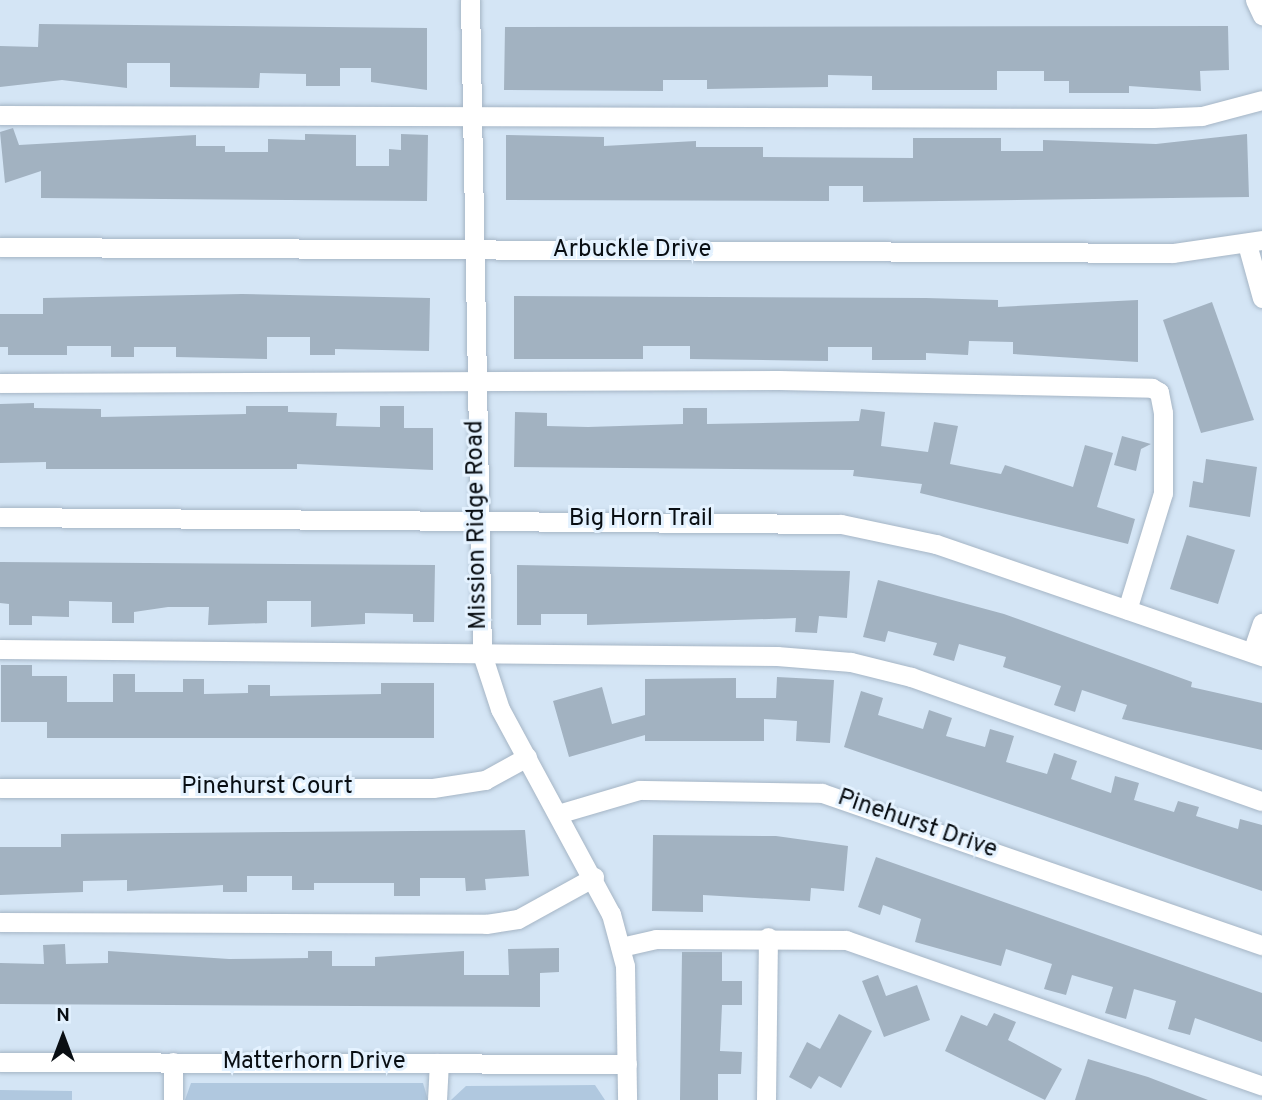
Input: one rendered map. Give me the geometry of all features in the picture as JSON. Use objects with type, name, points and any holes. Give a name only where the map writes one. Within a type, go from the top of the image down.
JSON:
[{"type":"street","name":"Mission Ridge Road","points":[[470,0],[476,520],[482,654],[500,709],[561,813],[594,877],[621,947],[627,1100]]},
{"type":"street","points":[[1255,0],[1262,15]]},
{"type":"street","points":[[0,115],[1153,118],[1202,116],[1262,100]]},
{"type":"street","points":[[1254,242],[1262,298]]},
{"type":"street","name":"Arbuckle Drive","points":[[0,247],[1173,253],[1254,242]]},
{"type":"street","points":[[0,383],[474,385],[779,380],[1152,388],[1159,392],[1164,414],[1164,493],[1127,610]]},
{"type":"street","name":"Big Horn Trail","points":[[0,517],[841,524],[936,544],[1257,654]]},
{"type":"street","points":[[1257,654],[1262,623]]},
{"type":"street","points":[[0,649],[777,656],[851,662],[911,677],[1262,801]]},
{"type":"street","name":"Pinehurst Court","points":[[0,788],[446,787],[485,780],[527,757]]},
{"type":"street","name":"Pinehurst Drive","points":[[561,813],[639,790],[822,793],[1262,945]]},
{"type":"street","points":[[0,922],[486,924],[518,919],[594,877]]},
{"type":"street","points":[[766,1100],[768,937]]},
{"type":"street","points":[[621,947],[656,939],[768,937],[846,940],[1262,1086]]},
{"type":"street","name":"Matterhorn Drive","points":[[0,1062],[627,1064]]},
{"type":"street","points":[[173,1062],[173,1100]]},
{"type":"street","points":[[437,1100],[439,1063]]},
{"type":"shaded area","points":[[191,1083],[423,1083],[428,1100],[185,1100]]},
{"type":"shaded area","points":[[595,1085],[605,1100],[451,1100],[466,1086]]},
{"type":"shaded area","points":[[0,1090],[72,1091],[72,1100],[0,1100]]},
{"type":"building","points":[[39,24],[427,28],[427,90],[371,82],[371,68],[340,68],[340,86],[306,86],[306,74],[260,73],[259,88],[170,87],[170,63],[127,63],[127,88],[62,80],[0,87],[0,46],[38,47]]},
{"type":"building","points":[[1228,26],[1229,70],[1200,71],[1201,91],[1129,86],[1129,93],[1069,93],[1069,81],[1044,81],[1044,71],[997,71],[997,90],[872,90],[872,76],[828,75],[828,87],[707,89],[707,80],[663,80],[663,91],[504,90],[505,27]]},
{"type":"building","points":[[13,128],[19,145],[196,135],[196,146],[225,146],[225,152],[268,152],[268,139],[305,140],[305,134],[356,135],[356,166],[389,166],[389,149],[401,150],[401,134],[428,135],[427,201],[41,198],[41,171],[5,183],[0,132]]},
{"type":"building","points":[[1247,134],[1249,197],[863,202],[863,186],[829,186],[829,201],[506,200],[506,135],[604,137],[604,146],[696,141],[696,147],[763,147],[763,157],[913,158],[913,138],[1001,138],[1001,151],[1043,151],[1043,140],[1156,144]]},
{"type":"building","points":[[242,294],[430,298],[429,351],[335,349],[335,355],[310,355],[310,337],[267,337],[267,359],[176,357],[176,347],[134,347],[134,357],[111,357],[111,346],[67,346],[67,355],[8,355],[8,347],[0,347],[0,314],[43,314],[43,298]]},
{"type":"building","points":[[514,296],[926,298],[998,300],[998,307],[1138,300],[1138,362],[1013,354],[1013,342],[969,341],[968,355],[926,353],[926,360],[872,360],[872,347],[828,347],[828,361],[690,359],[690,346],[643,346],[643,359],[514,359]]},
{"type":"building","points":[[1212,302],[1254,420],[1201,433],[1163,320]]},
{"type":"building","points":[[34,403],[34,408],[101,409],[101,417],[246,414],[246,406],[288,406],[288,412],[337,413],[336,426],[380,427],[380,406],[404,406],[404,428],[433,428],[433,470],[297,464],[297,469],[46,469],[46,462],[0,463],[0,404]]},
{"type":"building","points":[[683,408],[707,408],[707,424],[859,421],[861,409],[885,412],[881,446],[928,452],[934,422],[958,426],[950,464],[1001,474],[1005,465],[1073,487],[1085,445],[1113,453],[1097,507],[1135,519],[1128,544],[920,493],[922,484],[853,476],[854,470],[514,467],[515,412],[547,413],[547,426],[588,427],[683,424]]},
{"type":"building","points":[[1122,436],[1151,444],[1141,449],[1136,471],[1114,465]]},
{"type":"building","points":[[1206,459],[1257,467],[1250,517],[1189,507],[1193,481],[1203,483]]},
{"type":"building","points":[[1187,535],[1235,550],[1218,604],[1170,589]]},
{"type":"building","points":[[0,562],[435,565],[434,622],[413,622],[413,614],[365,613],[365,624],[311,627],[311,601],[267,601],[267,623],[208,625],[209,607],[168,607],[134,612],[134,623],[112,623],[112,602],[69,601],[69,617],[32,616],[32,625],[9,625],[9,604],[0,603]]},
{"type":"building","points":[[517,565],[850,571],[847,618],[819,616],[817,633],[795,632],[796,618],[587,625],[587,614],[541,614],[541,625],[517,625]]},
{"type":"building","points":[[878,580],[1004,614],[1192,682],[1191,687],[1262,703],[1262,750],[1122,719],[1127,705],[1082,690],[1075,712],[1054,705],[1061,686],[1003,667],[1006,657],[959,644],[954,661],[933,655],[937,643],[888,631],[885,642],[863,637]]},
{"type":"building","points":[[1,665],[32,665],[32,676],[67,676],[67,702],[113,702],[113,674],[135,674],[135,692],[183,692],[183,679],[204,679],[204,694],[248,693],[248,685],[270,685],[270,696],[381,694],[381,683],[434,683],[434,738],[47,738],[47,722],[1,722]]},
{"type":"building","points":[[777,677],[834,680],[830,743],[796,741],[797,721],[764,719],[764,741],[645,741],[645,735],[569,757],[553,701],[602,687],[612,724],[645,715],[645,679],[736,678],[736,698],[776,698]]},
{"type":"building","points":[[861,691],[883,698],[878,715],[923,729],[929,710],[952,718],[946,736],[985,747],[990,729],[1014,736],[1006,762],[1047,774],[1054,753],[1077,761],[1071,779],[1111,793],[1115,776],[1139,783],[1134,800],[1174,812],[1178,801],[1199,807],[1196,816],[1238,829],[1240,819],[1262,825],[1262,891],[844,747]]},
{"type":"building","points":[[525,830],[529,876],[485,879],[486,890],[466,891],[465,878],[420,878],[420,896],[394,896],[394,883],[314,883],[314,890],[292,890],[292,876],[247,876],[247,892],[223,892],[223,885],[127,891],[127,880],[83,881],[83,892],[0,895],[0,847],[61,847],[61,834]]},
{"type":"building","points":[[653,835],[776,836],[848,846],[844,891],[811,888],[810,901],[703,895],[703,912],[652,911]]},
{"type":"building","points":[[876,857],[1262,993],[1262,1042],[1195,1018],[1190,1035],[1168,1029],[1176,1001],[1134,989],[1126,1019],[1105,1013],[1113,987],[1072,975],[1066,995],[1044,989],[1052,964],[1006,949],[1001,966],[915,942],[921,919],[883,905],[880,915],[858,907]]},
{"type":"building","points":[[65,944],[66,964],[108,963],[108,951],[229,959],[308,958],[308,951],[332,951],[332,966],[375,966],[375,957],[464,951],[464,975],[509,975],[508,949],[559,948],[559,972],[540,973],[540,1007],[0,1004],[0,963],[44,964],[43,945]]},
{"type":"building","points":[[682,952],[722,952],[722,981],[742,981],[742,1005],[722,1005],[720,1051],[742,1052],[741,1074],[718,1074],[718,1100],[680,1100]]},
{"type":"building","points":[[878,975],[886,996],[917,985],[930,1020],[884,1037],[862,981]]},
{"type":"building","points":[[994,1013],[1016,1022],[1008,1040],[1062,1069],[1045,1100],[945,1051],[961,1015],[987,1026]]},
{"type":"building","points":[[839,1014],[872,1031],[841,1088],[819,1076],[811,1089],[789,1077],[807,1042],[820,1049]]},
{"type":"building","points":[[1088,1059],[1148,1077],[1208,1100],[1075,1100]]}]
